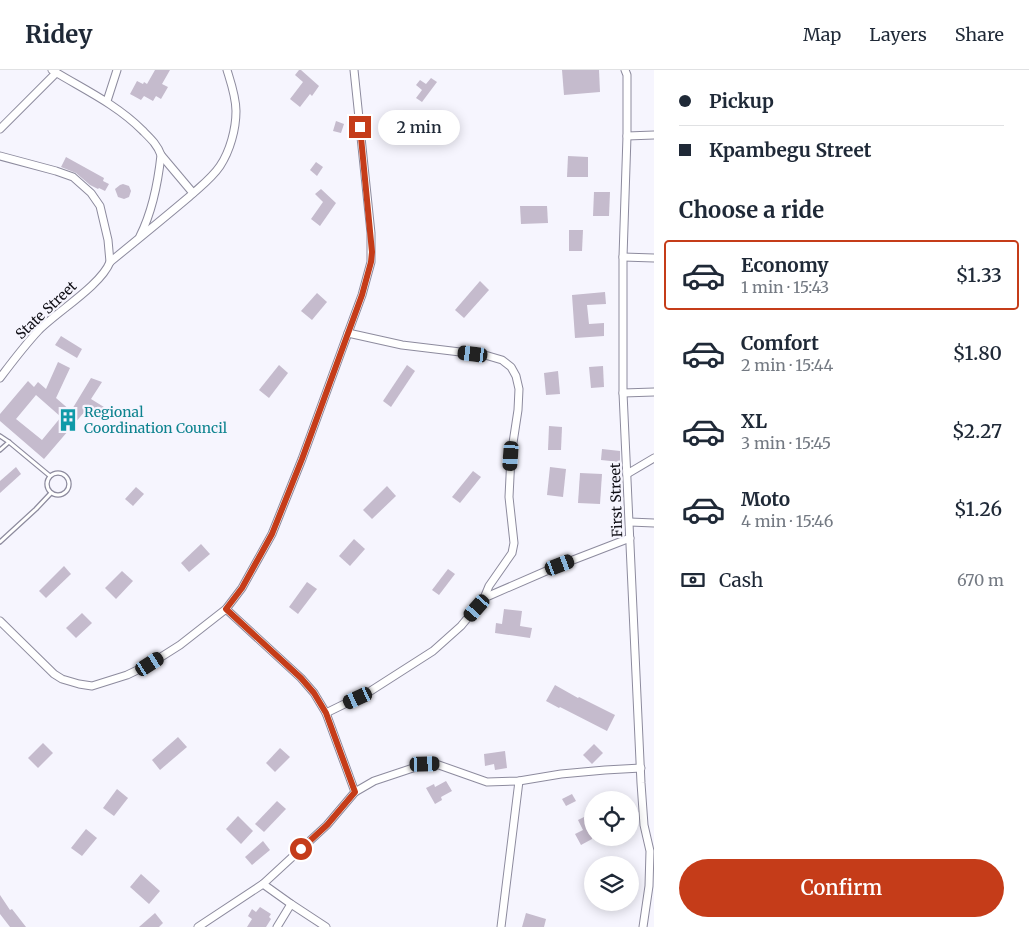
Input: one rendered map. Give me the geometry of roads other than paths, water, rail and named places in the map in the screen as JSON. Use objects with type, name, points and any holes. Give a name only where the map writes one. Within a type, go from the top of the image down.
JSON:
[{"type":"street","points":[[107,101],[117,70]]},
{"type":"street","name":"State Street","points":[[0,378],[39,330],[96,281],[108,268],[110,262],[207,182],[221,165],[227,154],[236,112],[227,70]]},
{"type":"street","points":[[0,621],[54,674],[62,679],[92,686],[127,675],[150,664],[180,645],[226,609],[242,588],[272,534],[302,459],[348,333],[371,262],[372,252],[354,70]]},
{"type":"street","name":"First Street","points":[[625,70],[627,136],[623,393],[644,825],[650,851],[649,886],[643,927]]},
{"type":"street","points":[[0,129],[54,71],[107,101],[133,121],[155,142],[161,154],[193,193]]},
{"type":"street","points":[[627,136],[654,135]]},
{"type":"street","points":[[139,238],[154,199],[161,154]]},
{"type":"street","points":[[0,156],[64,174],[73,178],[91,193],[100,206],[108,240],[110,262]]},
{"type":"street","points":[[624,257],[654,258]]},
{"type":"street","points":[[326,713],[369,692],[433,651],[461,626],[484,598],[489,586],[512,553],[514,543],[509,497],[511,456],[518,410],[518,388],[516,376],[511,368],[502,360],[485,355],[402,346],[348,333]]},
{"type":"street","points":[[623,393],[654,392]]},
{"type":"street","points":[[627,474],[654,458]]},
{"type":"street","points":[[630,522],[654,523]]},
{"type":"street","points":[[484,598],[560,565],[630,538]]},
{"type":"street","points":[[226,609],[301,678],[314,693],[326,713],[355,792]]},
{"type":"street","points":[[198,927],[263,884],[327,825],[355,792],[374,781],[425,764],[436,764],[487,782],[519,782],[561,774],[641,768]]},
{"type":"street","points":[[501,927],[519,782]]},
{"type":"street","points":[[644,825],[654,828]]},
{"type":"street","points":[[263,884],[326,927]]},
{"type":"street","points":[[277,927],[291,904]]},
{"type":"lane","points":[[0,436],[50,476]]},
{"type":"lane","points":[[0,450],[9,442]]},
{"type":"lane","points":[[55,473],[61,473],[66,476],[69,481],[69,487],[66,492],[56,496],[51,493],[47,488],[50,476],[55,473]]},
{"type":"lane","points":[[0,542],[51,493]]},
{"type":"place","name":"Regional Coordination Council","points":[[68,420]]}]
